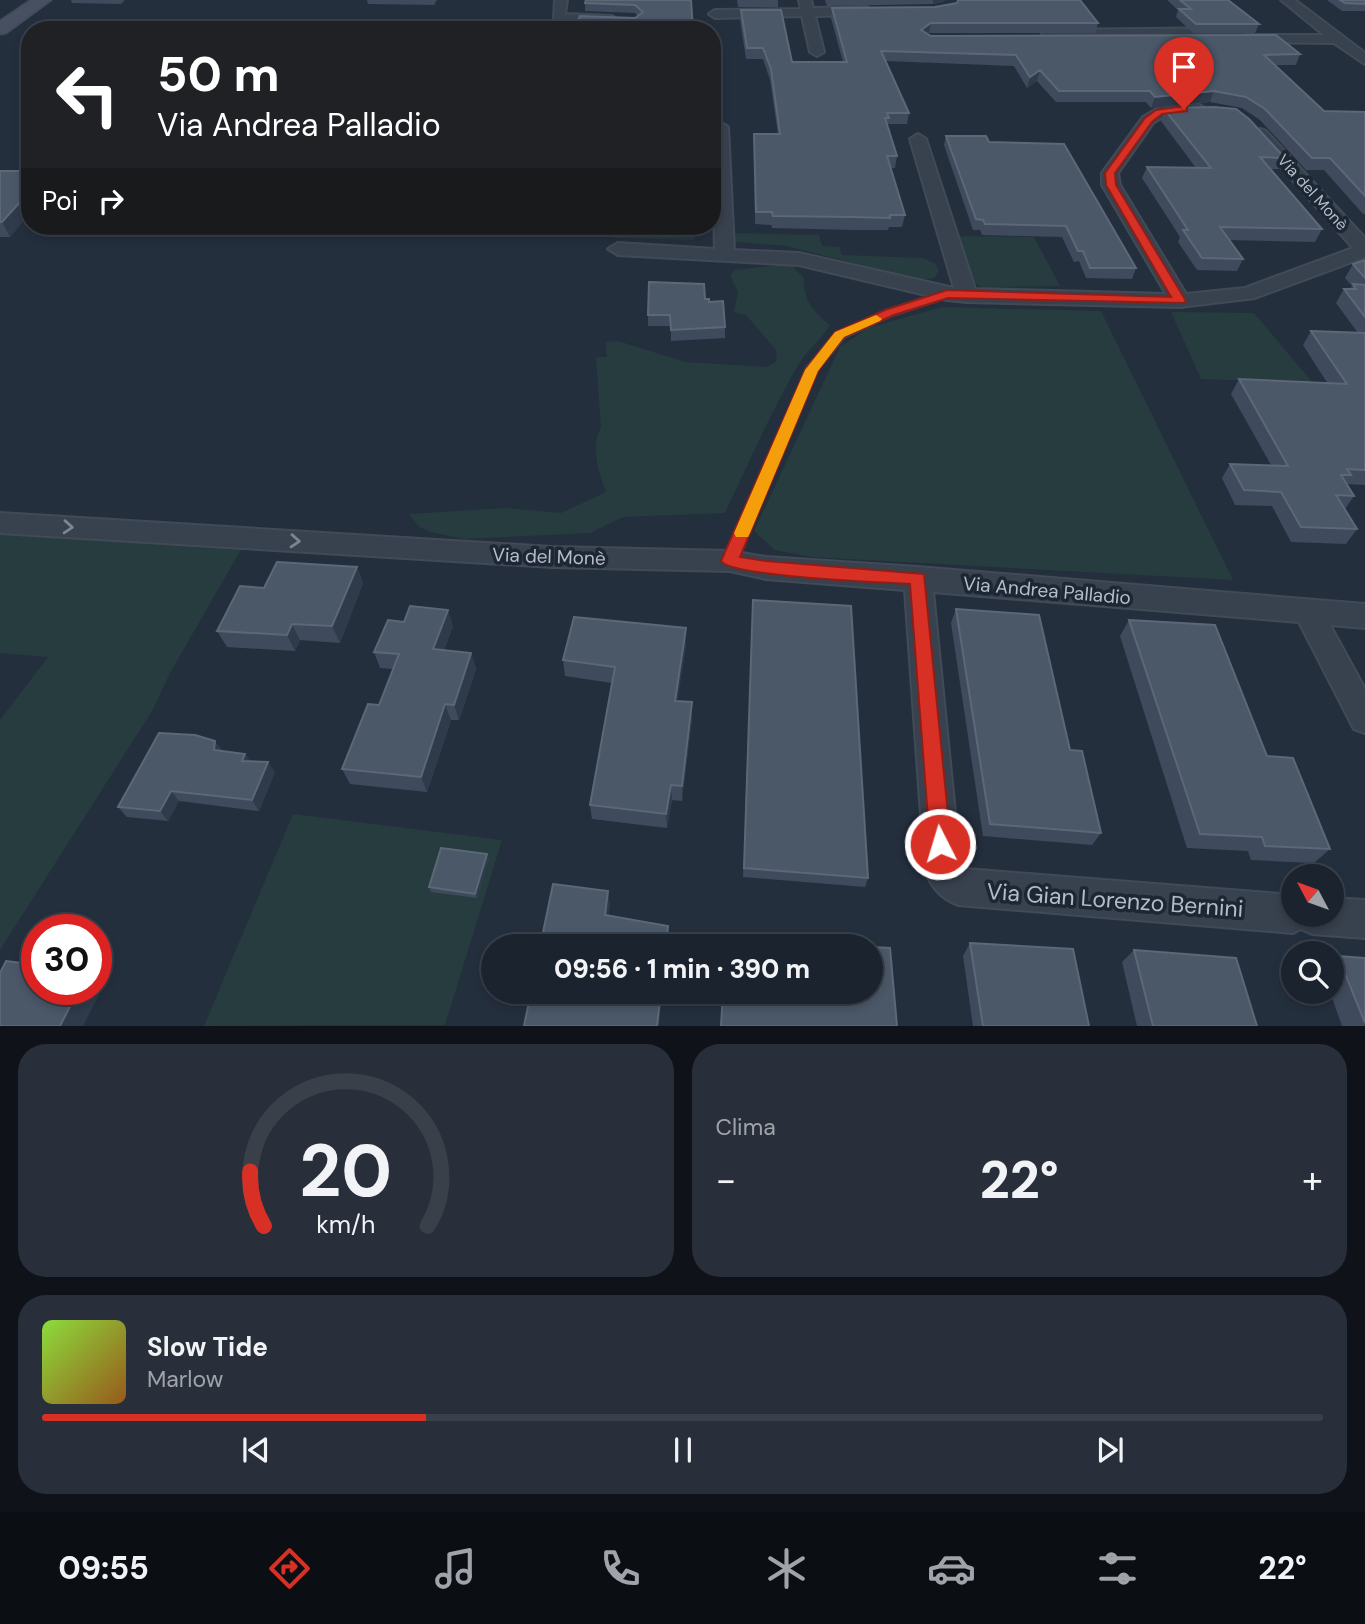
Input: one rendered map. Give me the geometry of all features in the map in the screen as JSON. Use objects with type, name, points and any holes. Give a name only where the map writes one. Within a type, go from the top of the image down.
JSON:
[{"type":"main road","points":[[2,26],[42,0]]},
{"type":"street","points":[[561,0],[558,17],[622,20]]},
{"type":"street","points":[[1287,0],[1365,61]]},
{"type":"street","points":[[806,6],[817,52]]},
{"type":"street","points":[[715,14],[806,6],[877,11]]},
{"type":"street","points":[[1043,37],[1331,35]]},
{"type":"street","points":[[1180,301],[1111,185],[1110,173],[1148,120],[1160,112],[1210,110]]},
{"type":"street","name":"Via del Monè","points":[[618,249],[799,259],[957,295],[1180,301],[1248,295],[1365,249],[1244,120]]},
{"type":"street","points":[[918,139],[957,295]]},
{"type":"street","points":[[721,152],[725,254]]},
{"type":"street","name":"Via del Monè","points":[[0,523],[552,557],[730,561]]},
{"type":"street","name":"Via Andrea Palladio","points":[[730,561],[766,568],[918,578],[1365,616]]},
{"type":"street","name":"Via Gian Lorenzo Bernini","points":[[918,578],[943,871],[958,887],[1281,913]]},
{"type":"street","points":[[1308,612],[1365,719]]},
{"type":"street","points":[[1344,917],[1365,919]]},
{"type":"lane","name":"Via del Monè","points":[[730,561],[811,370],[840,335],[889,313],[957,295]]},
{"type":"green space","points":[[730,233],[819,235],[822,246],[839,247],[842,255],[923,258],[936,264],[939,271],[934,278],[920,280],[786,246],[735,242]]},
{"type":"green space","points":[[613,235],[696,235],[694,240],[614,238]]},
{"type":"green space","points":[[954,236],[1034,237],[1060,286],[983,287],[976,284],[966,273]]},
{"type":"green space","points":[[790,264],[804,278],[805,293],[810,304],[830,325],[797,367],[768,421],[725,513],[623,517],[590,533],[463,539],[419,527],[409,514],[506,508],[561,513],[606,492],[596,451],[601,428],[596,357],[607,357],[606,342],[618,341],[685,362],[767,367],[777,361],[776,350],[746,315],[734,312],[738,292],[730,275],[735,270]]},
{"type":"green space","points":[[942,307],[1101,311],[1233,580],[811,557],[775,550],[754,531],[840,347],[868,328]]},
{"type":"green space","points":[[1171,312],[1254,313],[1313,383],[1201,379]]},
{"type":"green space","points":[[0,531],[242,548],[171,671],[152,711],[0,950],[0,720],[48,657],[0,653]]},
{"type":"green space","points":[[293,814],[502,840],[445,1025],[204,1026]]},
{"type":"building","points":[[586,0],[691,0],[692,21],[578,21],[580,16],[635,18],[643,12],[635,5],[585,3]]},
{"type":"building","points":[[958,0],[1080,0],[1098,23],[931,23],[921,30],[931,36],[1276,35],[1300,54],[1264,55],[1324,111],[1365,112],[1365,196],[1330,158],[1312,158],[1265,109],[1246,97],[1214,91],[1155,97],[1150,91],[1059,91],[1040,70],[1030,77],[1016,55],[881,51],[909,113],[887,113],[889,118],[885,118],[897,156],[887,156],[905,215],[890,215],[890,218],[773,216],[772,212],[756,212],[754,134],[780,134],[771,69],[763,48],[747,48],[741,10],[781,10],[792,62],[847,62],[832,8],[935,7],[957,3]]},
{"type":"building","points":[[1180,0],[1228,0],[1259,24],[1196,24],[1179,9],[1191,9]]},
{"type":"building","points":[[1340,0],[1365,0],[1365,4],[1345,3]]},
{"type":"building","points":[[1214,107],[1236,109],[1249,119],[1285,158],[1260,157],[1322,229],[1220,227],[1243,259],[1202,258],[1183,230],[1188,230],[1147,167],[1211,168],[1165,110]]},
{"type":"building","points":[[946,136],[986,136],[989,142],[1064,144],[1136,268],[1090,268],[1083,251],[1078,251],[1066,226],[985,224],[983,220],[976,219]]},
{"type":"building","points":[[0,171],[21,171],[21,201],[0,222]]},
{"type":"building","points":[[1365,260],[1365,278],[1353,264]]},
{"type":"building","points":[[649,282],[704,284],[705,299],[709,299],[709,302],[723,301],[725,327],[671,330],[670,315],[648,315]]},
{"type":"building","points":[[1353,284],[1365,285],[1365,317],[1344,289],[1356,289]]},
{"type":"building","points":[[1311,331],[1365,333],[1365,470],[1347,469],[1351,475],[1341,475],[1354,496],[1336,495],[1357,529],[1301,527],[1281,492],[1244,490],[1230,464],[1288,466],[1239,379],[1347,384]]},
{"type":"building","points":[[277,562],[357,567],[332,626],[292,624],[287,635],[217,631],[240,586],[264,588]]},
{"type":"building","points":[[753,600],[851,606],[868,878],[744,868]]},
{"type":"building","points":[[410,606],[448,610],[433,649],[471,653],[454,705],[445,704],[421,777],[342,769],[368,704],[379,705],[399,654],[374,652],[388,620],[404,622]]},
{"type":"building","points":[[956,609],[1039,615],[1070,750],[1082,751],[1101,833],[990,824]]},
{"type":"building","points":[[574,617],[686,628],[675,701],[692,702],[682,786],[671,785],[666,814],[590,805],[615,667],[563,660]]},
{"type":"building","points":[[1129,620],[1215,625],[1267,756],[1293,758],[1330,849],[1265,846],[1262,837],[1200,834]]},
{"type":"building","points":[[159,733],[195,735],[215,741],[214,750],[245,754],[242,761],[268,762],[252,800],[171,791],[160,811],[118,807]]},
{"type":"building","points":[[441,848],[487,854],[475,894],[429,887]]},
{"type":"building","points":[[553,884],[608,891],[605,915],[668,926],[667,934],[543,934]]},
{"type":"building","points":[[970,943],[1073,949],[1089,1026],[983,1026]]},
{"type":"building","points":[[883,948],[890,948],[897,1026],[721,1026],[722,1004],[883,1004]]},
{"type":"building","points":[[1134,950],[1236,958],[1257,1026],[1153,1026]]},
{"type":"building","points":[[1344,956],[1365,958],[1365,1023],[1344,971]]},
{"type":"building","points":[[6,961],[21,963],[21,1005],[71,1005],[60,1026],[0,1026],[0,973]]},
{"type":"building","points":[[529,1004],[660,1004],[657,1026],[524,1026]]},
{"type":"slow traffic","points":[[742,533],[811,370],[840,335],[876,319]]},
{"type":"route","points":[[940,844],[918,578],[766,568],[730,561],[811,370],[840,335],[889,313],[947,294],[1180,301],[1111,185],[1110,173],[1148,120],[1160,112],[1184,109]]}]
